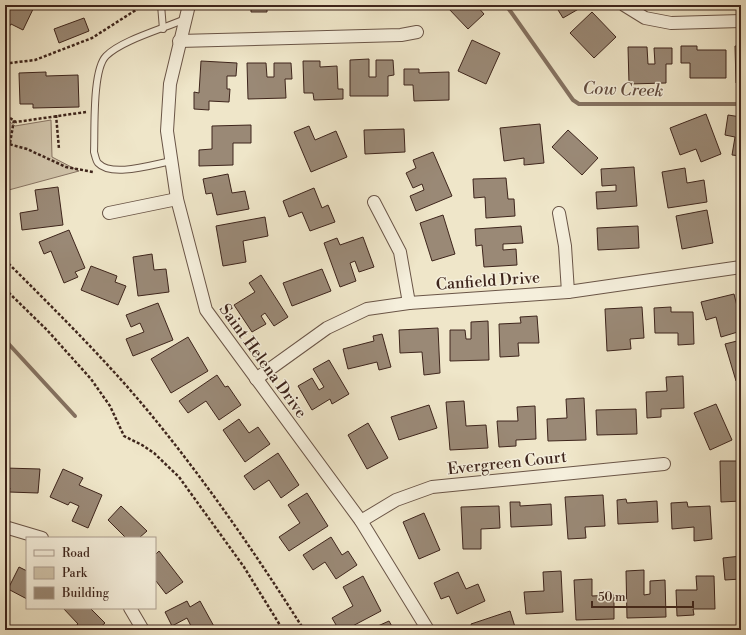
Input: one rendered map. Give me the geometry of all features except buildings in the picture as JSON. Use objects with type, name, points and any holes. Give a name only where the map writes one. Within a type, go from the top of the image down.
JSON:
[{"type":"street","name":"Saint Helena Drive","points":[[189,5],[179,41],[170,84],[167,131],[177,199],[206,310],[362,521],[428,630]]},
{"type":"street","points":[[624,5],[645,18],[671,23],[741,21]]},
{"type":"street","points":[[179,41],[401,35],[418,32]]},
{"type":"street","points":[[109,213],[177,199]]},
{"type":"street","points":[[374,202],[400,252],[409,303]]},
{"type":"street","points":[[559,213],[565,246],[568,292]]},
{"type":"street","name":"Canfield Drive","points":[[256,379],[327,328],[367,309],[409,303],[568,292],[741,267]]},
{"type":"street","name":"Evergreen Court","points":[[362,521],[396,500],[432,487],[664,464]]},
{"type":"street","points":[[5,527],[39,537]]},
{"type":"street","points":[[131,609],[143,630]]},
{"type":"lane","points":[[161,5],[163,29]]},
{"type":"lane","points":[[172,161],[119,171],[105,168],[97,162],[94,152],[96,83],[101,63],[106,56],[134,39],[163,29],[185,19]]},
{"type":"path","points":[[5,61],[10,63],[35,60],[92,38],[139,8],[139,5]]},
{"type":"path","points":[[5,118],[16,122],[56,115],[95,111]]},
{"type":"path","points":[[56,115],[59,149]]},
{"type":"path","points":[[10,143],[14,120]]},
{"type":"path","points":[[5,143],[10,143],[66,167],[99,173]]},
{"type":"path","points":[[5,260],[87,343],[148,411],[213,495],[262,564],[304,630]]},
{"type":"path","points":[[5,289],[47,330],[91,379],[110,406],[124,436],[142,445],[178,476],[244,568],[283,630]]},
{"type":"green space","points":[[51,120],[52,157],[79,171],[5,191],[5,122],[10,122],[15,126]]},
{"type":"waterway","name":"Cow Creek","points":[[506,5],[573,100],[579,104],[741,104]]},
{"type":"waterway","points":[[5,340],[75,416]]}]
